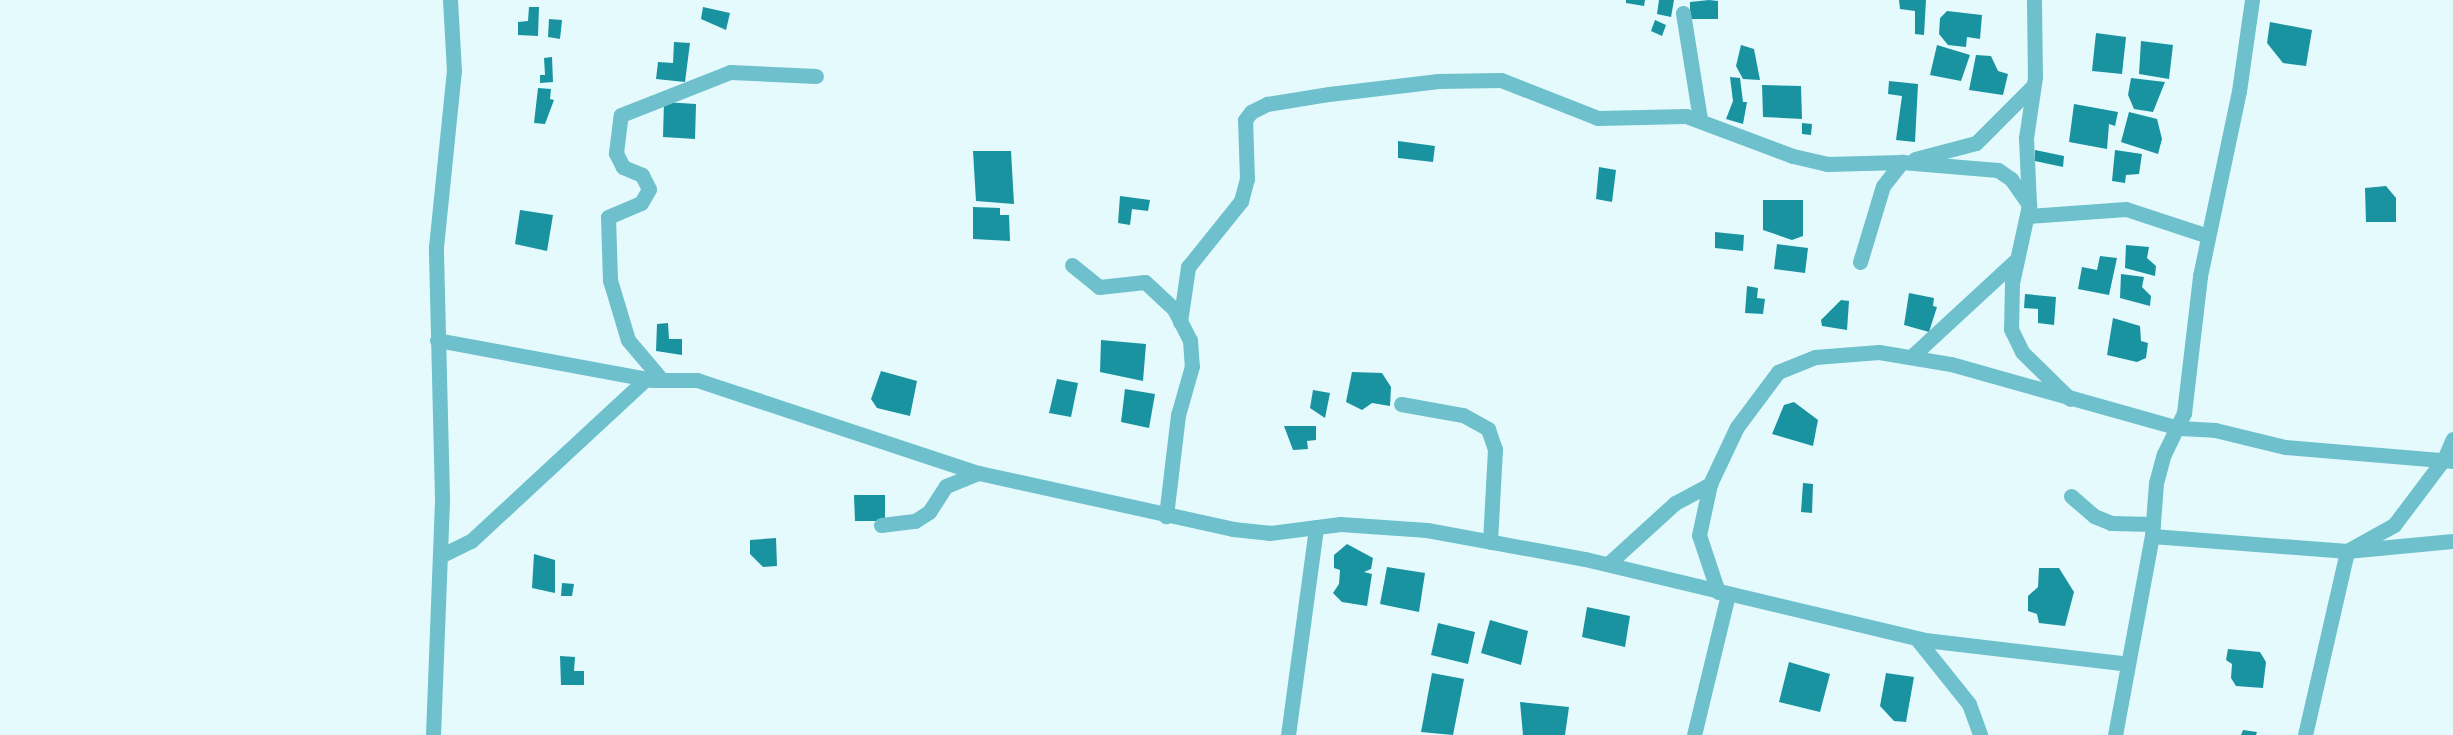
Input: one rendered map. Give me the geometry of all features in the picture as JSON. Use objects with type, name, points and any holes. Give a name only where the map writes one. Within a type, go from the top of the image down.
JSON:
[{"type":"street","points":[[433,735],[440,556],[442,396],[437,340],[436,247],[454,71],[450,0]]},
{"type":"street","points":[[2034,0],[2033,86],[2026,138],[2028,210],[2020,256],[2012,283],[2010,329],[2022,352],[2070,399]]},
{"type":"street","points":[[2115,735],[2164,454],[2179,428],[2208,236],[2243,72],[2252,0]]},
{"type":"street","points":[[1683,13],[1700,120]]},
{"type":"street","points":[[662,380],[628,340],[610,280],[608,217],[641,203],[649,189],[642,176],[623,167],[616,153],[621,115],[730,72],[816,76]]},
{"type":"street","points":[[1180,322],[1188,267],[1242,201],[1247,179],[1245,120],[1257,108],[1421,83],[1501,80],[1598,118],[1627,120],[1671,114],[1700,120],[1793,156],[1827,164],[1904,162],[1998,170],[2012,179],[2028,210]]},
{"type":"street","points":[[1860,262],[1883,186],[1904,162],[1976,143],[2033,86]]},
{"type":"street","points":[[2028,210],[2126,209],[2208,236]]},
{"type":"street","points":[[1911,357],[1993,286],[2020,256]]},
{"type":"street","points":[[1072,265],[1099,287],[1145,282],[1157,290],[1180,322],[1190,340],[1192,366],[1178,415],[1166,516]]},
{"type":"street","points":[[437,340],[646,379],[697,380],[738,390],[979,473],[1166,516],[1268,533],[1316,528],[1378,526],[1490,542],[1608,564],[1917,639],[2128,664]]},
{"type":"street","points":[[1694,735],[1723,593],[1699,534],[1710,484],[1737,427],[1778,372],[1792,364],[1879,352],[1911,357],[2179,428],[2215,430],[2285,447],[2449,460]]},
{"type":"street","points":[[440,556],[471,541],[646,379]]},
{"type":"street","points":[[1401,404],[1463,415],[1488,429],[1495,449],[1490,542]]},
{"type":"street","points":[[2305,735],[2347,551],[2394,525],[2449,460],[2453,439]]},
{"type":"street","points":[[881,526],[915,521],[929,512],[946,486],[979,473]]},
{"type":"street","points":[[1608,564],[1675,503],[1710,484]]},
{"type":"street","points":[[2071,496],[2094,516],[2111,523],[2152,530],[2347,551],[2453,541]]},
{"type":"street","points":[[1288,735],[1316,528]]},
{"type":"street","points":[[1917,639],[1969,704],[1980,735]]},
{"type":"building","points":[[1626,0],[1645,0],[1644,6],[1626,3]]},
{"type":"building","points":[[1659,0],[1674,0],[1671,17],[1657,14]]},
{"type":"building","points":[[1899,0],[1926,0],[1924,35],[1915,34],[1915,11],[1900,9]]},
{"type":"building","points":[[1718,1],[1718,19],[1690,19],[1690,2]]},
{"type":"building","points":[[529,7],[539,7],[538,36],[518,35],[518,22],[528,21]]},
{"type":"building","points":[[703,7],[730,13],[726,30],[701,19]]},
{"type":"building","points":[[1947,11],[1982,15],[1980,39],[1967,37],[1966,47],[1948,45],[1939,34],[1940,18]]},
{"type":"building","points":[[549,19],[562,20],[560,39],[548,37]]},
{"type":"building","points":[[1655,20],[1666,25],[1662,36],[1651,31]]},
{"type":"building","points":[[2270,22],[2312,30],[2306,66],[2283,63],[2267,43]]},
{"type":"building","points":[[2096,33],[2126,37],[2122,74],[2092,71]]},
{"type":"building","points":[[2141,41],[2173,45],[2169,79],[2139,74]]},
{"type":"building","points":[[674,42],[690,43],[685,82],[656,79],[658,62],[673,63]]},
{"type":"building","points":[[1741,45],[1754,49],[1760,80],[1743,79],[1736,66]]},
{"type":"building","points":[[1937,45],[1970,55],[1961,81],[1930,75]]},
{"type":"building","points":[[1976,55],[1991,56],[1998,71],[2008,74],[2003,95],[1969,90]]},
{"type":"building","points":[[552,57],[553,82],[540,83],[540,75],[545,75],[544,58]]},
{"type":"building","points":[[1730,77],[1740,78],[1743,102],[1747,102],[1743,124],[1726,119],[1733,101]]},
{"type":"building","points":[[2131,78],[2165,82],[2153,112],[2134,109],[2128,95]]},
{"type":"building","points":[[1889,81],[1918,84],[1915,142],[1896,140],[1902,96],[1888,94]]},
{"type":"building","points":[[1762,85],[1801,86],[1802,119],[1763,117]]},
{"type":"building","points":[[538,88],[551,89],[550,99],[554,100],[545,124],[534,123]]},
{"type":"building","points":[[664,102],[696,104],[695,139],[663,137]]},
{"type":"building","points":[[2074,104],[2118,112],[2115,126],[2109,124],[2107,149],[2069,142]]},
{"type":"building","points":[[2129,112],[2157,119],[2162,139],[2158,154],[2121,142]]},
{"type":"building","points":[[1802,123],[1812,124],[1811,135],[1802,134]]},
{"type":"building","points":[[1398,141],[1435,146],[1433,162],[1398,158]]},
{"type":"building","points":[[2035,150],[2064,156],[2063,167],[2035,161]]},
{"type":"building","points":[[2115,150],[2142,154],[2139,174],[2126,175],[2125,183],[2112,181]]},
{"type":"building","points":[[973,151],[1011,151],[1014,204],[976,201]]},
{"type":"building","points":[[1599,167],[1616,170],[1612,202],[1596,199]]},
{"type":"building","points":[[2386,186],[2396,198],[2396,222],[2366,222],[2365,188]]},
{"type":"building","points":[[1120,196],[1150,200],[1148,211],[1132,209],[1130,225],[1118,223]]},
{"type":"building","points":[[1763,200],[1803,200],[1803,236],[1792,240],[1763,230]]},
{"type":"building","points":[[973,207],[1000,208],[1000,215],[1009,215],[1010,241],[973,239]]},
{"type":"building","points":[[520,210],[553,215],[547,251],[515,244]]},
{"type":"building","points":[[1715,232],[1744,235],[1743,251],[1715,248]]},
{"type":"building","points":[[1777,244],[1808,248],[1805,273],[1774,269]]},
{"type":"building","points":[[2126,245],[2149,247],[2147,258],[2156,266],[2155,276],[2125,268]]},
{"type":"building","points":[[2100,256],[2117,258],[2109,295],[2078,289],[2082,267],[2097,270]]},
{"type":"building","points":[[2121,274],[2144,277],[2142,287],[2151,296],[2150,306],[2120,298]]},
{"type":"building","points":[[1747,286],[1758,288],[1757,298],[1765,299],[1763,314],[1745,313]]},
{"type":"building","points":[[1909,293],[1934,298],[1933,306],[1937,307],[1929,332],[1904,325]]},
{"type":"building","points":[[2025,294],[2056,297],[2054,325],[2038,323],[2038,309],[2024,308]]},
{"type":"building","points":[[1841,300],[1849,301],[1847,330],[1822,326],[1821,320]]},
{"type":"building","points":[[2113,318],[2140,326],[2141,341],[2148,343],[2146,358],[2137,362],[2107,355]]},
{"type":"building","points":[[668,323],[669,339],[682,339],[682,355],[656,351],[657,324]]},
{"type":"building","points":[[1101,340],[1146,344],[1143,381],[1100,372]]},
{"type":"building","points":[[881,371],[917,381],[910,416],[877,408],[871,399]]},
{"type":"building","points":[[1352,372],[1382,373],[1391,387],[1390,406],[1372,403],[1362,410],[1346,402]]},
{"type":"building","points":[[1057,379],[1078,383],[1071,417],[1049,413]]},
{"type":"building","points":[[1125,389],[1155,394],[1149,428],[1121,422]]},
{"type":"building","points":[[1313,390],[1330,393],[1325,418],[1310,408]]},
{"type":"building","points":[[1794,402],[1818,420],[1813,446],[1772,434],[1784,405]]},
{"type":"building","points":[[1284,426],[1316,426],[1316,440],[1307,441],[1308,449],[1293,450]]},
{"type":"building","points":[[1803,483],[1813,484],[1812,513],[1801,512]]},
{"type":"building","points":[[854,495],[885,495],[885,521],[855,521]]},
{"type":"building","points":[[776,538],[777,566],[763,567],[750,554],[750,540]]},
{"type":"building","points":[[1347,544],[1373,558],[1371,569],[1364,572],[1372,574],[1367,606],[1342,602],[1333,593],[1339,584],[1340,570],[1334,568],[1334,555]]},
{"type":"building","points":[[534,554],[555,560],[555,593],[532,588]]},
{"type":"building","points":[[1387,567],[1425,573],[1419,612],[1380,604]]},
{"type":"building","points":[[2039,568],[2059,568],[2074,592],[2065,626],[2039,623],[2037,614],[2028,611],[2028,596],[2038,587]]},
{"type":"building","points":[[562,583],[574,584],[572,596],[561,596]]},
{"type":"building","points":[[1587,607],[1630,616],[1625,647],[1582,637]]},
{"type":"building","points":[[1490,620],[1528,631],[1521,665],[1481,653]]},
{"type":"building","points":[[1438,623],[1475,632],[1468,664],[1431,655]]},
{"type":"building","points":[[2228,649],[2260,652],[2266,662],[2263,688],[2236,686],[2231,678],[2232,664],[2226,660]]},
{"type":"building","points":[[560,656],[575,657],[574,671],[584,671],[584,685],[561,685]]},
{"type":"building","points":[[1789,662],[1830,674],[1820,712],[1779,702]]},
{"type":"building","points":[[1432,673],[1464,679],[1453,735],[1421,732]]},
{"type":"building","points":[[1886,673],[1914,677],[1906,722],[1894,721],[1880,706]]},
{"type":"building","points":[[1520,702],[1569,707],[1565,735],[1523,735]]},
{"type":"building","points":[[2243,730],[2257,732],[2256,735],[2241,735]]}]
